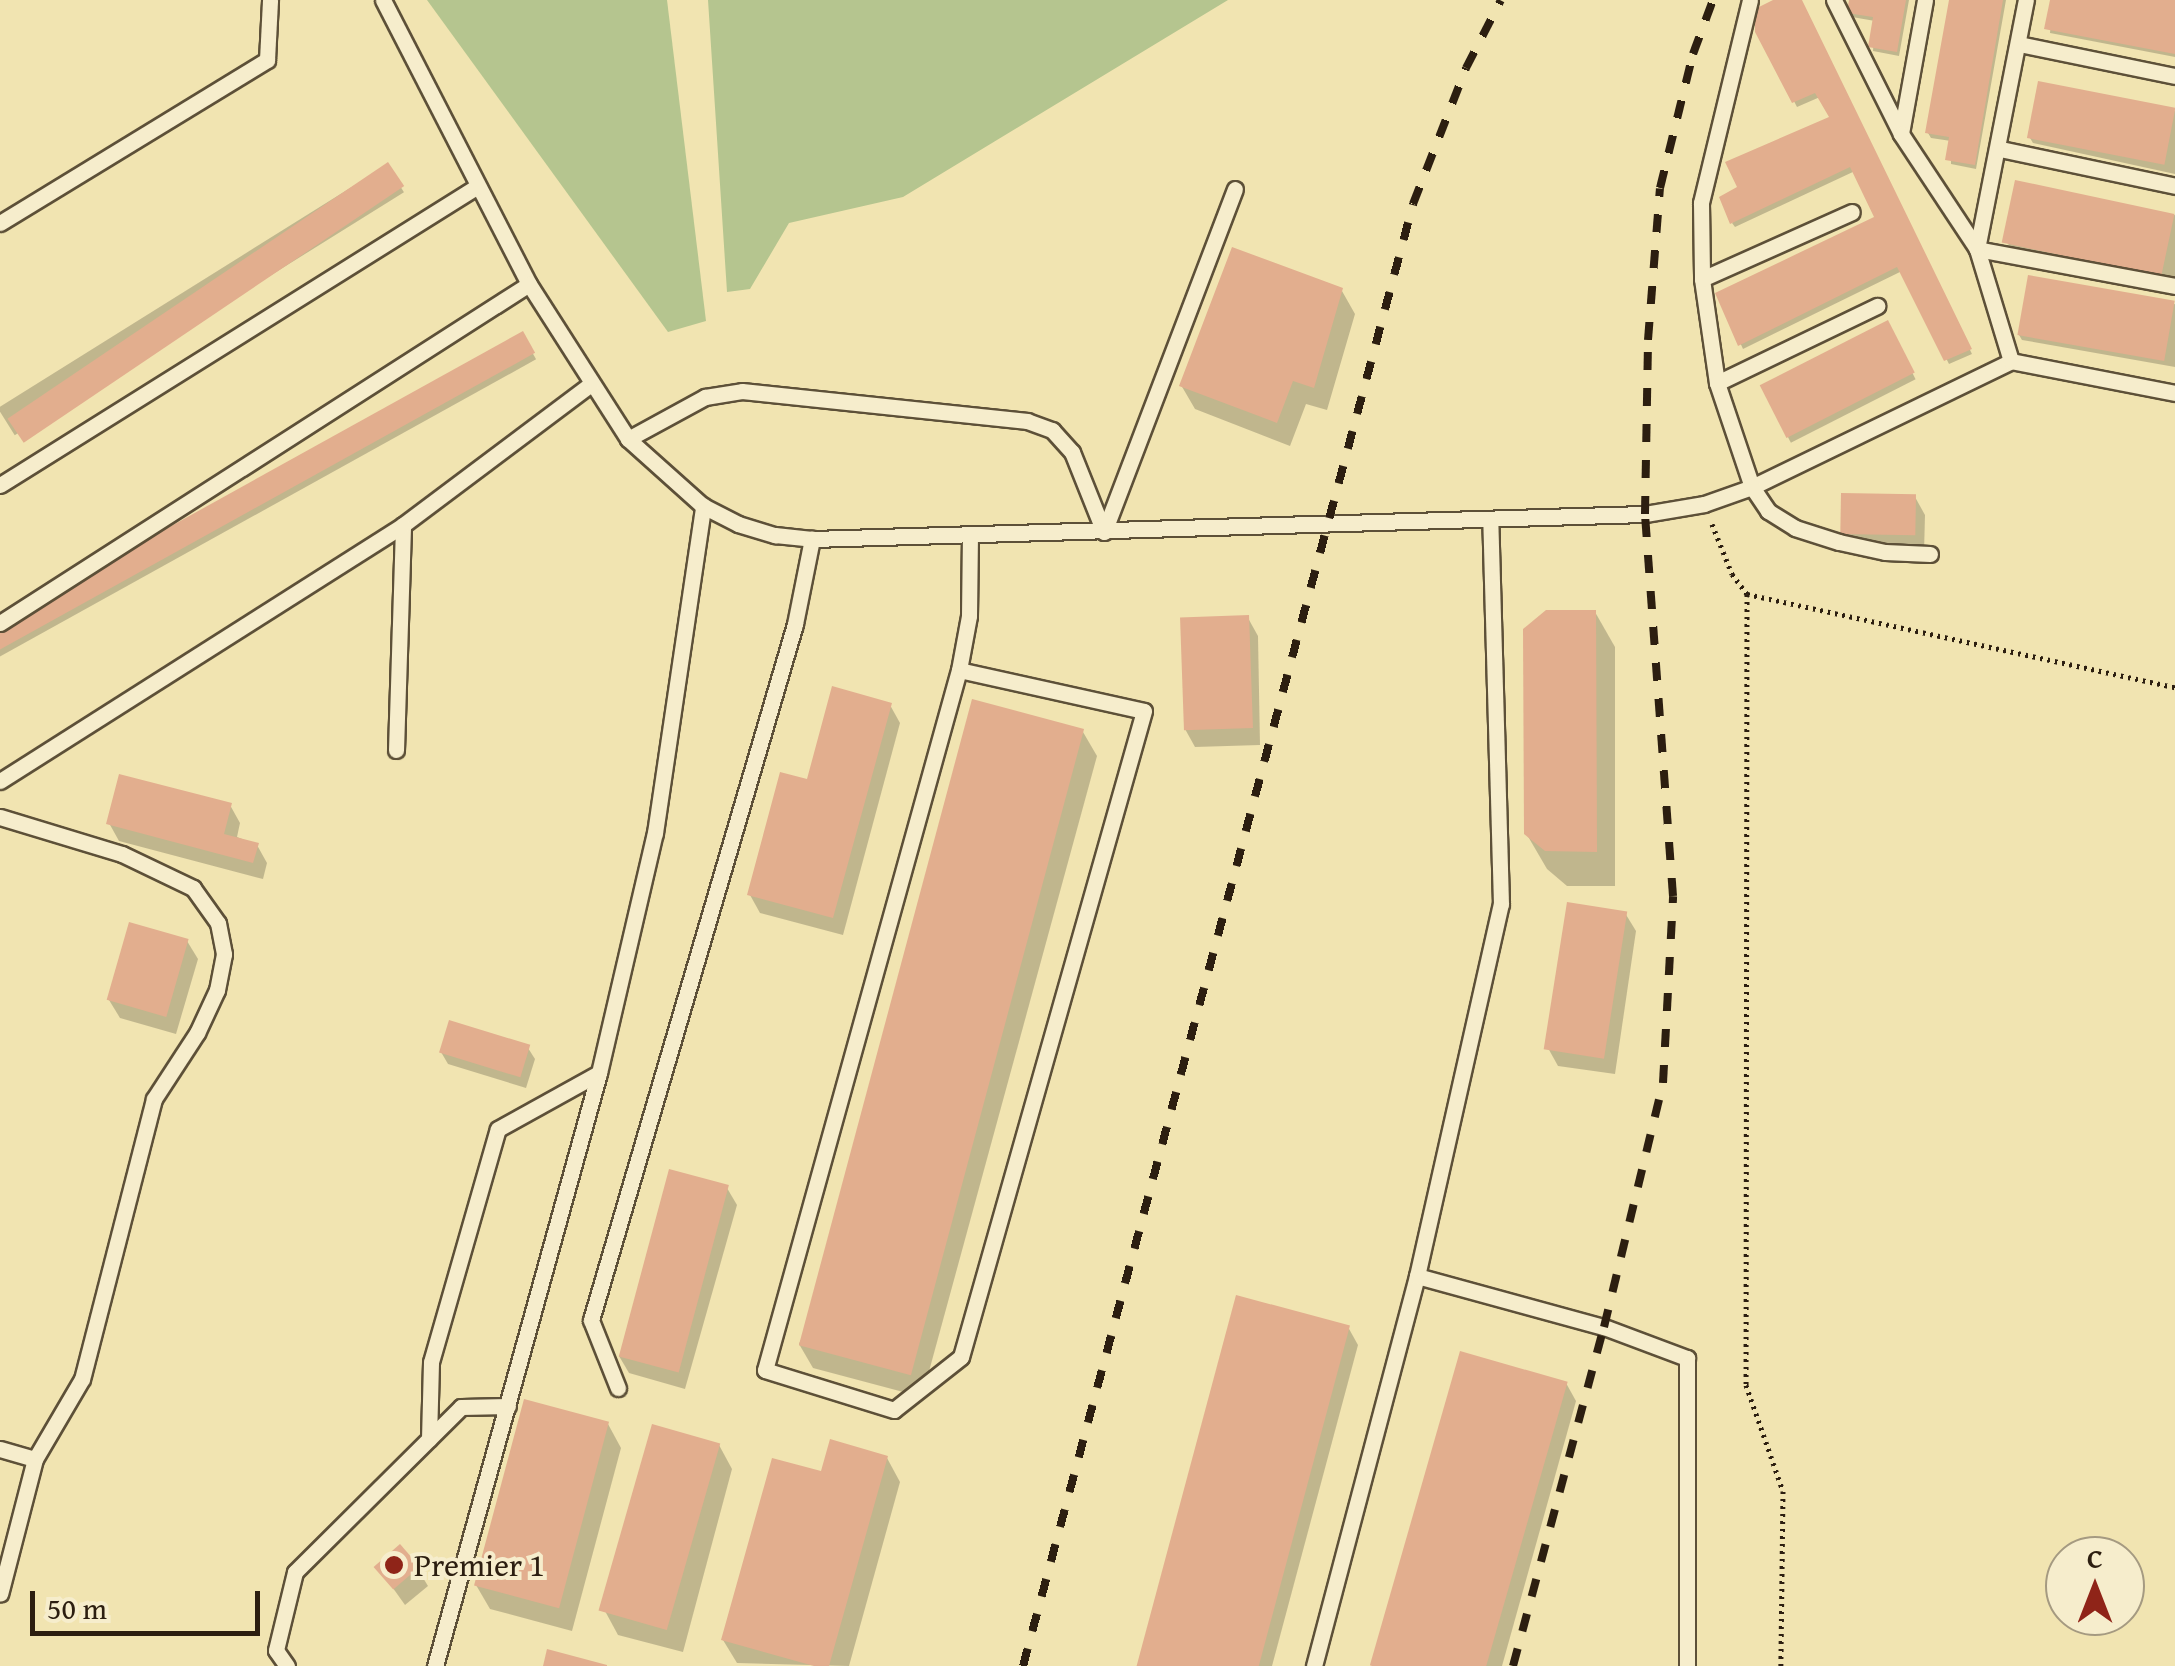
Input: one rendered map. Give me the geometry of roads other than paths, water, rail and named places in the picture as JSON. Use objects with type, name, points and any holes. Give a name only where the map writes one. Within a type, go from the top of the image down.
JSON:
[{"type":"lane","points":[[0,223],[267,60],[270,0]]},
{"type":"lane","points":[[383,0],[476,187],[530,284],[628,439],[704,506],[738,524],[812,539],[1645,514],[1704,504],[1752,487],[2011,361],[2175,393]]},
{"type":"lane","points":[[1750,0],[1702,203],[1702,279],[1717,384],[1752,487],[1768,511],[1795,528],[1885,552],[1930,554]]},
{"type":"lane","points":[[1834,0],[1902,134],[1977,249],[2011,361]]},
{"type":"lane","points":[[1902,134],[1925,0]]},
{"type":"lane","points":[[1977,249],[2000,149],[2026,0]]},
{"type":"lane","points":[[2019,44],[2175,76]]},
{"type":"lane","points":[[2000,149],[2175,186]]},
{"type":"lane","points":[[0,486],[476,187]]},
{"type":"lane","points":[[1104,532],[1235,189]]},
{"type":"lane","points":[[1702,279],[1852,212]]},
{"type":"lane","points":[[1977,249],[2175,286]]},
{"type":"lane","points":[[0,624],[530,284]]},
{"type":"lane","points":[[1717,384],[1878,306]]},
{"type":"lane","points":[[0,781],[403,525],[591,384]]},
{"type":"lane","points":[[628,439],[705,397],[742,391],[1027,421],[1052,430],[1072,452],[1104,532]]},
{"type":"lane","points":[[435,1666],[599,1073],[655,834],[704,506]]},
{"type":"lane","points":[[1314,1666],[1418,1276],[1501,904],[1490,521]]},
{"type":"lane","points":[[396,750],[403,525]]},
{"type":"lane","points":[[958,670],[1144,712],[960,1358],[894,1410],[766,1370],[958,670],[969,616],[970,535]]},
{"type":"lane","points":[[618,1388],[591,1320],[795,624],[812,539]]},
{"type":"lane","points":[[0,817],[122,854],[193,888],[218,923],[224,954],[217,990],[197,1033],[154,1099],[82,1380],[36,1459],[0,1594]]},
{"type":"lane","points":[[429,1439],[431,1362],[498,1129],[599,1073]]},
{"type":"lane","points":[[1418,1276],[1604,1327],[1687,1358],[1686,1666]]},
{"type":"lane","points":[[287,1666],[276,1650],[295,1572],[461,1407],[508,1406]]},
{"type":"lane","points":[[0,1449],[36,1459]]},
{"type":"railway","points":[[1023,1666],[1413,204],[1466,68],[1501,0]]},
{"type":"railway","points":[[1513,1666],[1604,1327],[1663,1083],[1673,896],[1645,514],[1648,340],[1660,188],[1693,54],[1713,0]]},
{"type":"place","name":"Premier 1","points":[[394,1565]]}]
